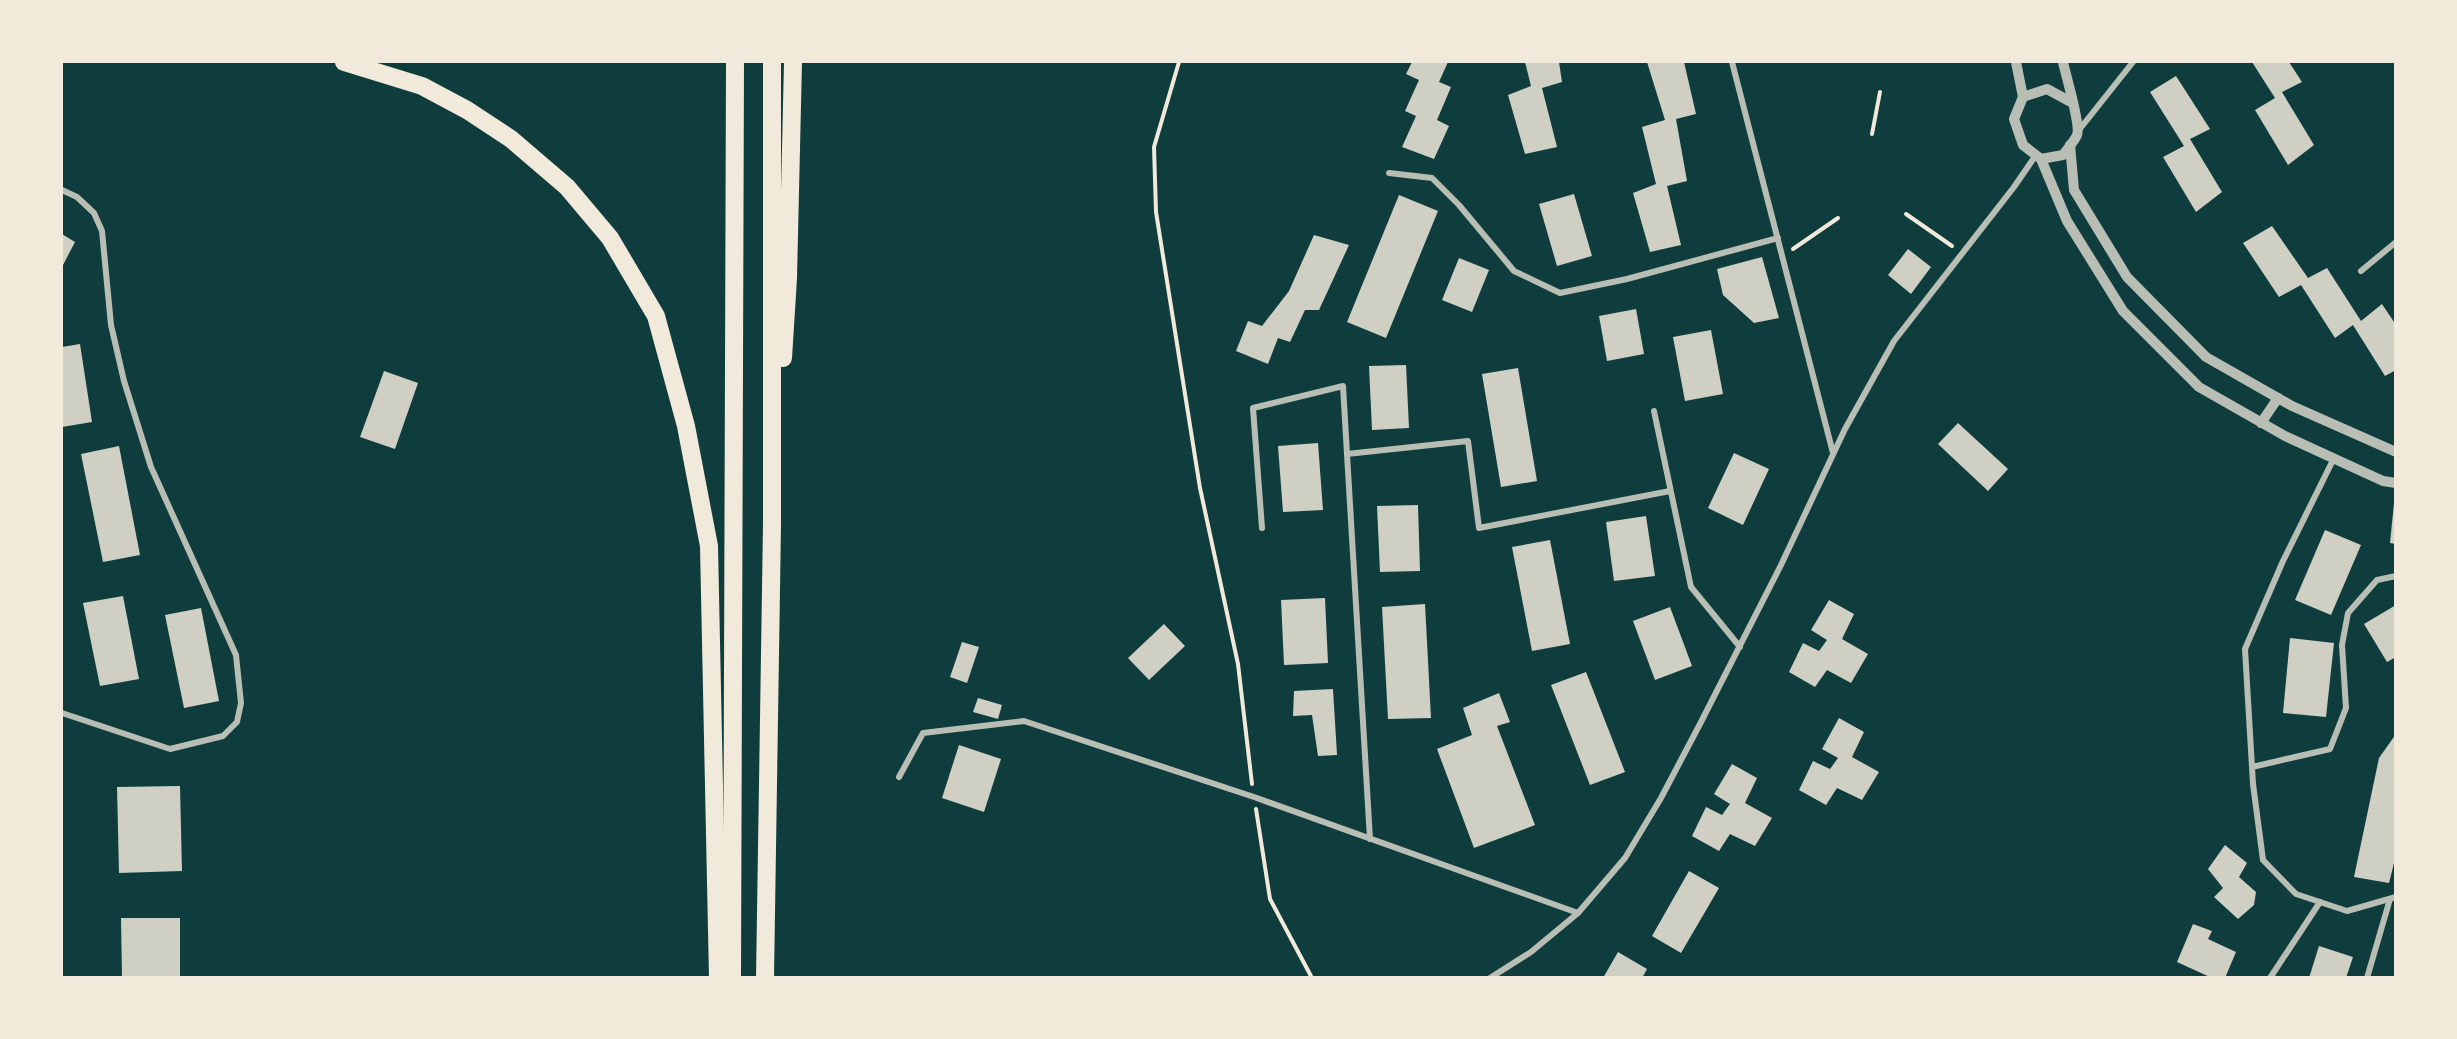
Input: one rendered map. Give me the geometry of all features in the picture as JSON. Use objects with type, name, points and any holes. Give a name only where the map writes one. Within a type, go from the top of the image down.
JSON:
[{"type":"highway","points":[[344,62],[422,86],[466,110],[511,139],[567,187],[610,238],[656,316],[686,426],[709,546],[718,978]]},
{"type":"highway","points":[[732,978],[735,62]]},
{"type":"highway","points":[[765,978],[772,524],[772,62]]},
{"type":"highway","points":[[772,524],[788,278],[793,62]]},
{"type":"street","points":[[1732,62],[1834,453]]},
{"type":"street","points":[[2016,62],[2023,97],[2014,119],[2023,145],[2038,157],[2067,220],[2123,311],[2199,387],[2261,423],[2383,481],[2396,483]]},
{"type":"street","points":[[2063,62],[2071,102],[2078,118],[2078,130]]},
{"type":"street","points":[[2038,157],[2060,157],[2078,130],[2133,62]]},
{"type":"street","points":[[2023,97],[2047,89],[2071,102]]},
{"type":"street","points":[[2070,145],[2074,190],[2127,277],[2206,357],[2278,398],[2396,452]]},
{"type":"street","points":[[1490,978],[1531,952],[1578,913],[1625,858],[1655,808],[1740,647],[1834,453],[1894,341],[2038,157]]},
{"type":"street","points":[[1389,173],[1432,178],[1514,271],[1560,292],[1627,279],[1778,238]]},
{"type":"street","points":[[62,190],[77,198],[94,213],[102,231],[111,325],[124,381],[151,467],[236,655],[241,703],[237,722],[223,736],[170,749],[62,713]]},
{"type":"street","points":[[2361,271],[2396,242]]},
{"type":"street","points":[[2107,285],[2127,277]]},
{"type":"street","points":[[1262,528],[1253,408],[1343,386],[1370,838]]},
{"type":"street","points":[[2261,423],[2278,398]]},
{"type":"street","points":[[1654,411],[1690,587],[1740,647]]},
{"type":"street","points":[[1347,454],[1468,441],[1479,528],[1670,491]]},
{"type":"street","points":[[2334,458],[2283,561],[2245,650],[2252,767],[2263,860],[2296,894],[2347,911],[2393,898]]},
{"type":"street","points":[[2252,767],[2330,749],[2346,708],[2342,645],[2348,613],[2377,580],[2396,576]]},
{"type":"street","points":[[898,777],[923,733],[1024,721],[1254,797],[1578,913]]},
{"type":"street","points":[[2367,978],[2393,898]]},
{"type":"street","points":[[2270,978],[2320,902]]},
{"type":"path","points":[[1179,62],[1154,147],[1156,212],[1200,488],[1238,664],[1254,797],[1270,899],[1312,978]]},
{"type":"path","points":[[1872,134],[1880,92]]},
{"type":"path","points":[[1906,214],[1963,254]]},
{"type":"path","points":[[1783,256],[1838,218]]},
{"type":"building","points":[[1412,62],[1448,62],[1439,82],[1451,87],[1437,120],[1449,126],[1434,159],[1402,147],[1416,116],[1405,111],[1419,80],[1406,74]]},
{"type":"building","points":[[1525,62],[1559,62],[1562,82],[1542,88],[1557,147],[1525,154],[1508,95],[1531,86]]},
{"type":"building","points":[[1647,62],[1684,62],[1696,114],[1676,119],[1687,181],[1667,186],[1681,245],[1650,252],[1633,193],[1656,184],[1642,127],[1665,120]]},
{"type":"building","points":[[2252,62],[2289,62],[2302,82],[2282,92],[2314,145],[2288,165],[2255,110],[2275,98]]},
{"type":"building","points":[[2176,76],[2210,129],[2190,139],[2222,192],[2196,212],[2163,157],[2184,146],[2150,92]]},
{"type":"building","points":[[1574,194],[1592,256],[1557,266],[1539,204]]},
{"type":"building","points":[[1399,195],[1438,211],[1386,338],[1347,322]]},
{"type":"building","points":[[2272,226],[2308,278],[2327,268],[2361,321],[2382,304],[2396,325],[2396,370],[2385,376],[2353,325],[2335,338],[2301,285],[2279,297],[2243,243]]},
{"type":"building","points":[[62,234],[75,242],[62,267]]},
{"type":"building","points":[[1314,235],[1349,245],[1319,310],[1305,310],[1290,342],[1278,338],[1268,364],[1236,351],[1248,321],[1262,326],[1289,291]]},
{"type":"building","points":[[1908,249],[1931,267],[1911,294],[1888,275]]},
{"type":"building","points":[[1762,257],[1779,318],[1754,323],[1723,295],[1717,269]]},
{"type":"building","points":[[1459,258],[1489,270],[1472,312],[1442,300]]},
{"type":"building","points":[[1636,309],[1644,354],[1607,361],[1599,316]]},
{"type":"building","points":[[1711,330],[1723,394],[1685,401],[1673,337]]},
{"type":"building","points":[[80,344],[92,422],[62,427],[62,347]]},
{"type":"building","points":[[1406,365],[1409,428],[1372,430],[1369,366]]},
{"type":"building","points":[[1518,368],[1537,481],[1501,487],[1482,374]]},
{"type":"building","points":[[384,371],[418,383],[395,449],[360,437]]},
{"type":"building","points":[[1958,423],[2008,469],[1988,491],[1938,444]]},
{"type":"building","points":[[1318,443],[1323,510],[1283,512],[1278,446]]},
{"type":"building","points":[[119,446],[140,555],[103,562],[81,454]]},
{"type":"building","points":[[1734,453],[1769,469],[1743,525],[1708,508]]},
{"type":"building","points":[[2394,503],[2396,503],[2396,544],[2390,543]]},
{"type":"building","points":[[1418,505],[1420,571],[1380,572],[1377,506]]},
{"type":"building","points":[[1646,516],[1655,576],[1614,581],[1606,522]]},
{"type":"building","points":[[2325,530],[2361,545],[2331,615],[2295,600]]},
{"type":"building","points":[[1550,540],[1570,644],[1532,651],[1512,547]]},
{"type":"building","points":[[123,596],[139,679],[100,686],[83,603]]},
{"type":"building","points":[[1325,598],[1328,663],[1284,665],[1281,600]]},
{"type":"building","points":[[1829,600],[1854,614],[1842,639],[1868,654],[1851,683],[1827,670],[1815,687],[1789,672],[1803,643],[1819,651],[1827,640],[1811,630]]},
{"type":"building","points":[[1425,604],[1431,718],[1388,719],[1382,607]]},
{"type":"building","points":[[2396,605],[2396,657],[2387,662],[2364,624]]},
{"type":"building","points":[[1670,607],[1692,666],[1655,680],[1633,621]]},
{"type":"building","points":[[201,608],[219,701],[184,708],[165,615]]},
{"type":"building","points":[[1164,624],[1185,646],[1149,680],[1128,658]]},
{"type":"building","points":[[2290,638],[2334,643],[2326,717],[2283,713]]},
{"type":"building","points":[[962,642],[979,647],[967,683],[950,677]]},
{"type":"building","points":[[1586,672],[1625,772],[1590,785],[1551,685]]},
{"type":"building","points":[[1333,689],[1337,755],[1318,756],[1312,715],[1293,716],[1294,691]]},
{"type":"building","points":[[1499,693],[1510,722],[1497,726],[1535,825],[1474,848],[1437,749],[1472,735],[1463,708]]},
{"type":"building","points":[[978,698],[1002,705],[998,719],[973,712]]},
{"type":"building","points":[[1839,718],[1864,732],[1852,757],[1879,772],[1862,800],[1837,788],[1826,805],[1799,790],[1813,761],[1830,769],[1838,758],[1822,749]]},
{"type":"building","points":[[2396,734],[2396,855],[2389,883],[2354,877],[2379,758]]},
{"type":"building","points":[[959,745],[1001,759],[984,812],[942,798]]},
{"type":"building","points":[[1732,764],[1757,778],[1745,803],[1772,818],[1755,846],[1730,834],[1719,851],[1692,836],[1706,807],[1722,815],[1730,804],[1714,794]]},
{"type":"building","points":[[180,786],[182,871],[119,873],[117,787]]},
{"type":"building","points":[[2225,845],[2247,863],[2239,877],[2256,892],[2254,905],[2238,919],[2214,897],[2223,888],[2208,869]]},
{"type":"building","points":[[1689,871],[1719,888],[1681,953],[1652,936]]},
{"type":"building","points":[[121,918],[180,918],[180,978],[122,978]]},
{"type":"building","points":[[2193,924],[2212,931],[2208,939],[2236,952],[2225,978],[2212,978],[2177,962]]},
{"type":"building","points":[[2319,946],[2353,957],[2346,978],[2309,978]]},
{"type":"building","points":[[1618,952],[1647,969],[1642,978],[1603,978]]}]
